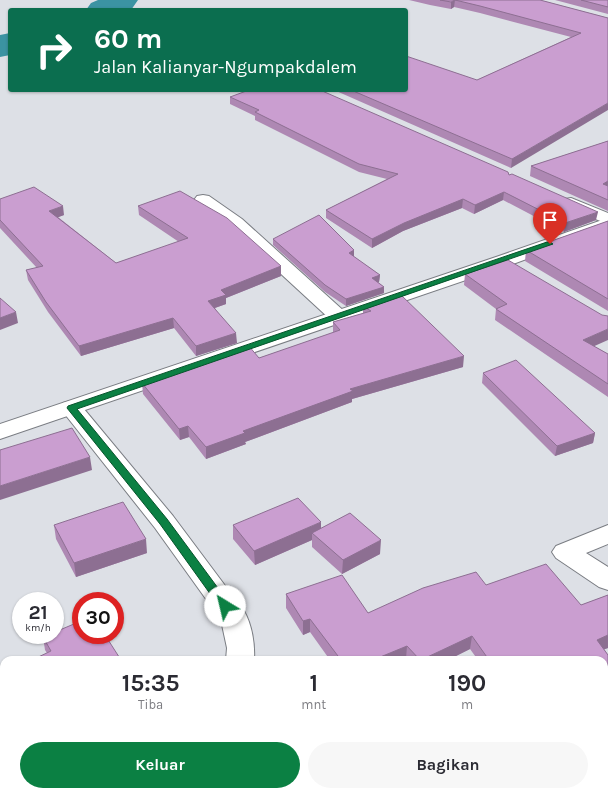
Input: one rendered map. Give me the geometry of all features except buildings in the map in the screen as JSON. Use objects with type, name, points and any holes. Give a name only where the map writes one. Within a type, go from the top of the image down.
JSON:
[{"type":"street","points":[[557,197],[608,219]]},
{"type":"street","points":[[203,200],[236,223],[325,303]]},
{"type":"street","points":[[0,432],[71,408],[325,303],[506,260],[608,223]]},
{"type":"street","points":[[506,260],[526,272]]},
{"type":"street","points":[[71,408],[164,522],[234,618],[241,648],[240,656]]},
{"type":"street","points":[[608,534],[565,552],[608,580]]},
{"type":"waterway","points":[[108,8],[122,0]]},
{"type":"waterway","points":[[0,46],[8,44]]},
{"type":"route","points":[[225,606],[164,522],[71,408],[550,244]]}]
